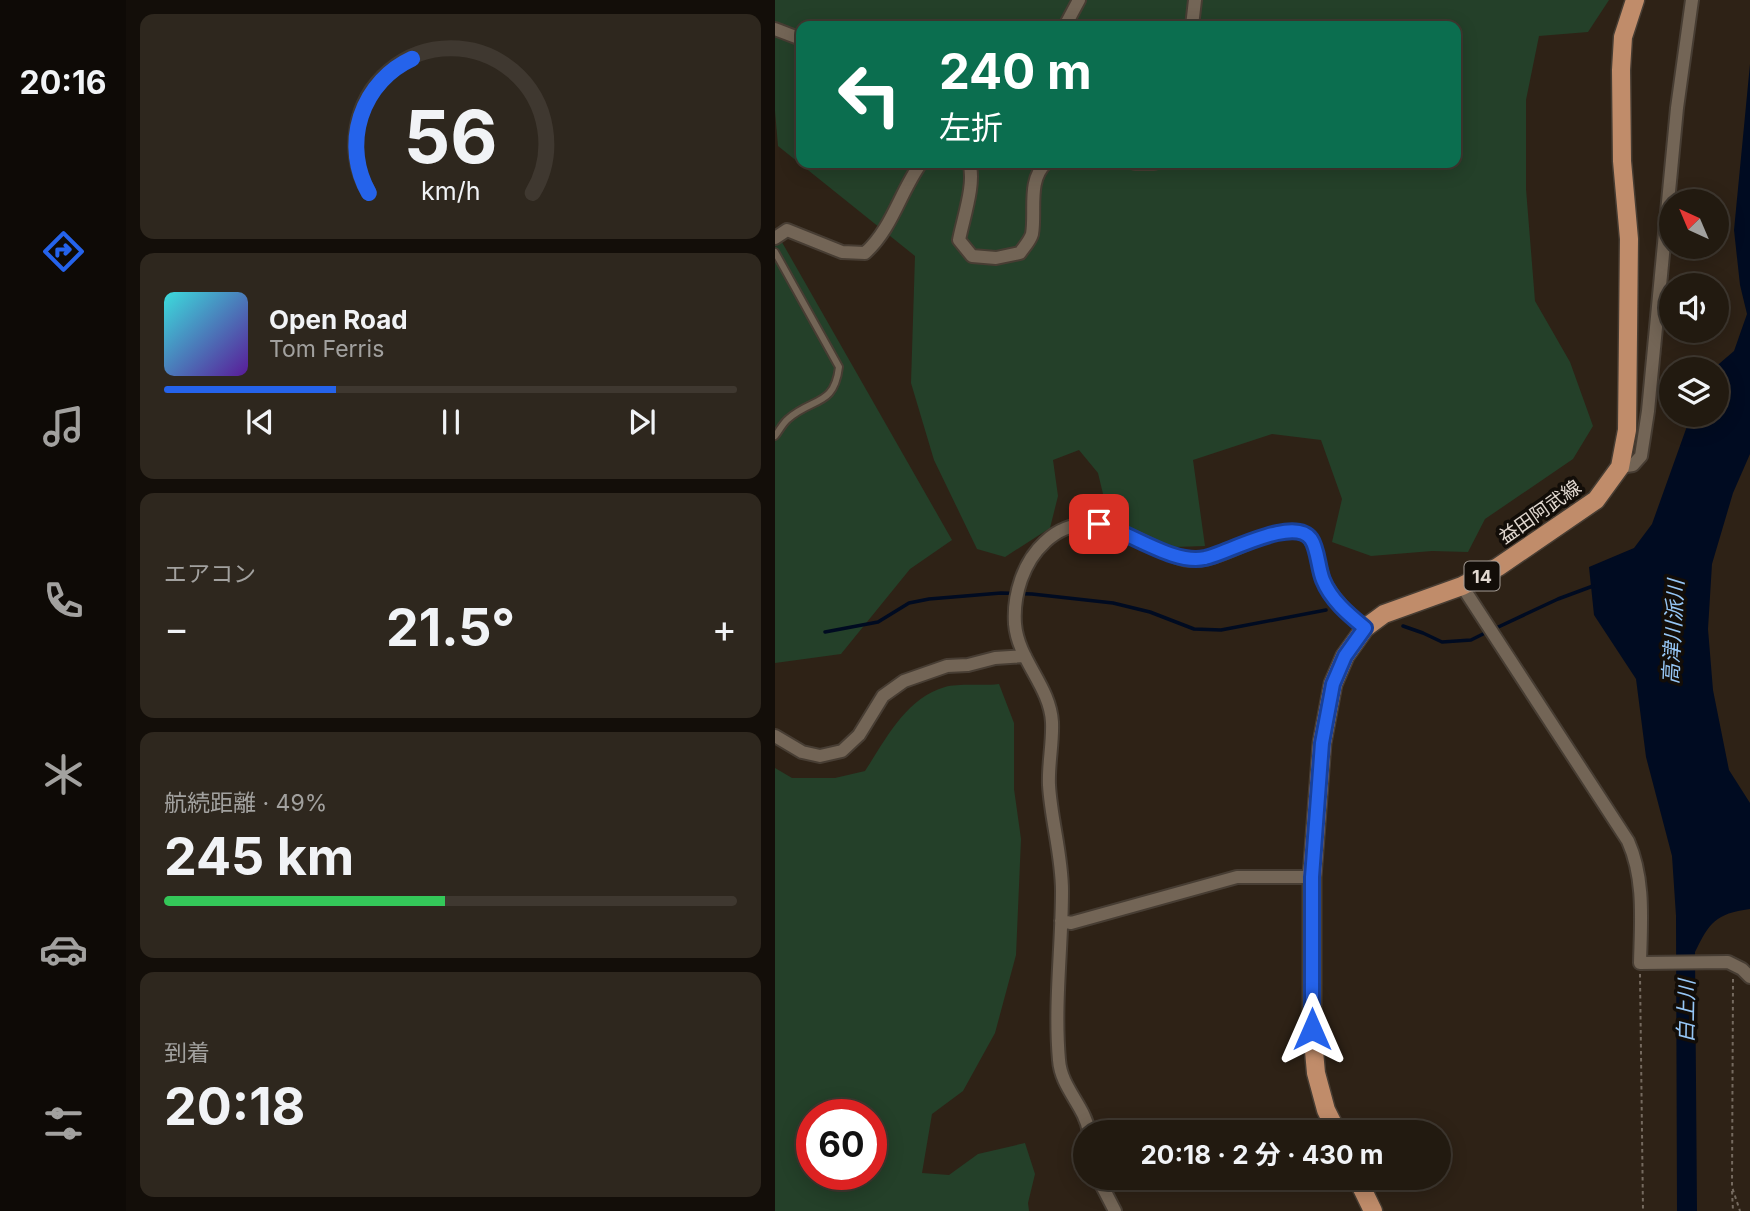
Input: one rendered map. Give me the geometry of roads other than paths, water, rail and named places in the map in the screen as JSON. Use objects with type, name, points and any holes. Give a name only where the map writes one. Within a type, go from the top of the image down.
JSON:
[{"type":"main road","name":"益田阿武線","points":[[1331,1120],[1316,1073],[1312,1029],[1312,877],[1322,743],[1333,684],[1345,656],[1365,628],[1384,614],[1462,586],[1498,567],[1596,500],[1620,467],[1627,429],[1629,239],[1622,161],[1621,70],[1623,37],[1635,0]]},
{"type":"main road","points":[[1363,1190],[1373,1211]]},
{"type":"street","points":[[1068,21],[1079,0]]},
{"type":"street","points":[[1193,21],[1195,0]]},
{"type":"street","points":[[1620,467],[1633,465],[1641,456],[1648,411],[1677,108],[1691,0]]},
{"type":"street","points":[[775,29],[796,37]]},
{"type":"street","points":[[775,237],[787,230],[842,252],[865,253],[880,240],[917,168]]},
{"type":"street","points":[[971,168],[959,240],[972,256],[996,258],[1020,253],[1032,237],[1034,186],[1040,168]]},
{"type":"street","points":[[1087,1120],[1068,1090],[1059,1063],[1062,887],[1049,787],[1052,724],[1049,702],[1025,656],[1015,628],[1016,594],[1025,571],[1046,540],[1075,526],[1099,524],[1119,530],[1188,561],[1220,555],[1262,536],[1302,532],[1311,539],[1324,582],[1340,607],[1365,628]]},
{"type":"street","points":[[1462,586],[1628,841],[1636,858],[1640,883],[1644,963],[1732,964],[1750,977]]},
{"type":"street","points":[[775,736],[802,752],[820,756],[842,751],[859,735],[883,696],[903,681],[947,666],[1025,656]]},
{"type":"street","points":[[1061,921],[1071,923],[1236,877],[1312,877]]},
{"type":"street","points":[[1103,1190],[1115,1211]]},
{"type":"lane","points":[[775,252],[839,367],[834,389],[788,419],[775,436]]},
{"type":"water","points":[[1750,64],[1750,454],[1733,493],[1712,564],[1708,629],[1713,690],[1729,770],[1750,803],[1750,909],[1715,921],[1695,952],[1697,1211],[1677,1211],[1676,916],[1672,856],[1646,757],[1636,679],[1594,615],[1589,567],[1634,548],[1652,524],[1687,427],[1729,427],[1727,357],[1734,351],[1747,314],[1740,285],[1734,230]]},
{"type":"waterway","points":[[1494,629],[1593,586]]},
{"type":"waterway","points":[[825,632],[878,622],[909,603],[1001,593],[1113,603],[1150,612],[1194,629],[1221,630],[1326,610]]},
{"type":"waterway","points":[[1403,626],[1442,642],[1471,640],[1487,632]]},
{"type":"water label","name":"高津川派川","points":[[1673,632]]},
{"type":"water label","name":"白上川","points":[[1686,1011]]}]
